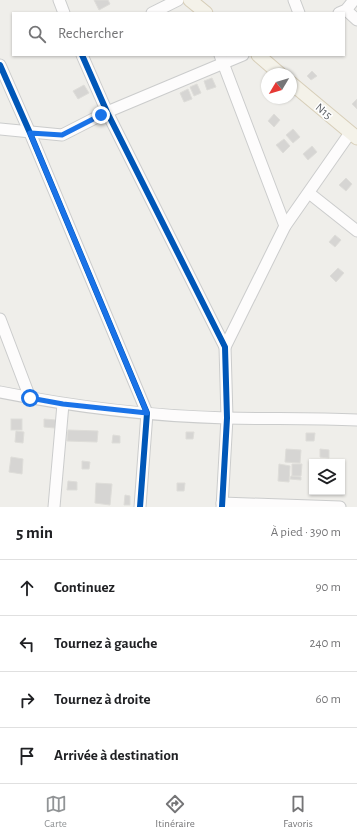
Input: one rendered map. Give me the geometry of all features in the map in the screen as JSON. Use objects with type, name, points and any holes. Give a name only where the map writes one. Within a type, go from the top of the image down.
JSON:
[{"type":"main road","points":[[190,0],[206,12]]},
{"type":"main road","points":[[259,56],[273,68]]},
{"type":"main road","name":"N15","points":[[297,88],[354,136]]},
{"type":"street","points":[[59,0],[64,12]]},
{"type":"street","points":[[154,12],[178,0]]},
{"type":"street","points":[[203,0],[207,12]]},
{"type":"street","points":[[294,0],[299,12]]},
{"type":"street","points":[[342,12],[354,0]]},
{"type":"street","points":[[345,14],[357,20]]},
{"type":"street","points":[[82,56],[107,112],[224,347],[227,418],[222,505],[340,507]]},
{"type":"street","points":[[0,129],[62,135],[107,112],[221,59],[238,56]]},
{"type":"street","points":[[221,59],[285,226]]},
{"type":"street","points":[[0,65],[147,413],[140,507]]},
{"type":"street","points":[[224,347],[285,226],[354,136]]},
{"type":"street","points":[[309,193],[357,231]]},
{"type":"street","points":[[0,319],[30,398]]},
{"type":"street","points":[[0,392],[63,404],[147,413],[227,418],[312,418],[357,420]]},
{"type":"street","points":[[54,507],[63,404]]},
{"type":"building","points":[[94,0],[108,0],[110,4],[99,10]]},
{"type":"building","points":[[312,71],[317,76],[311,80],[307,76]]},
{"type":"building","points":[[212,78],[216,87],[207,90],[204,81]]},
{"type":"building","points":[[197,84],[201,93],[194,96],[190,87]]},
{"type":"building","points":[[84,85],[89,93],[78,99],[73,91]]},
{"type":"building","points":[[188,89],[192,99],[184,102],[180,93]]},
{"type":"building","points":[[357,99],[357,109],[352,104]]},
{"type":"building","points":[[274,114],[280,120],[274,127],[268,121]]},
{"type":"building","points":[[293,129],[300,137],[293,143],[286,135]]},
{"type":"building","points":[[284,139],[290,146],[283,153],[276,145]]},
{"type":"building","points":[[312,146],[317,152],[308,160],[303,154]]},
{"type":"building","points":[[346,178],[352,184],[346,191],[339,185]]},
{"type":"building","points":[[335,235],[341,240],[335,247],[329,242]]},
{"type":"building","points":[[338,268],[344,273],[336,282],[330,276]]},
{"type":"building","points":[[11,419],[22,419],[22,430],[11,430]]},
{"type":"building","points":[[44,419],[56,420],[55,428],[44,427]]},
{"type":"building","points":[[68,430],[98,431],[97,442],[67,441]]},
{"type":"building","points":[[16,431],[24,432],[23,443],[15,442]]},
{"type":"building","points":[[186,432],[194,432],[193,439],[186,439]]},
{"type":"building","points":[[306,433],[315,433],[314,441],[306,441]]},
{"type":"building","points":[[113,435],[120,436],[120,443],[112,443]]},
{"type":"building","points":[[286,449],[301,450],[300,463],[285,462]]},
{"type":"building","points":[[320,449],[329,450],[329,458],[320,457]]},
{"type":"building","points":[[11,457],[23,459],[22,474],[9,472]]},
{"type":"building","points":[[82,461],[90,462],[89,469],[82,469]]},
{"type":"building","points":[[279,464],[290,466],[289,482],[278,481]]},
{"type":"building","points":[[292,464],[302,464],[301,476],[292,476]]},
{"type":"building","points":[[291,476],[301,477],[301,480],[290,479]]},
{"type":"building","points":[[68,481],[77,482],[77,490],[67,490]]},
{"type":"building","points":[[96,483],[112,484],[110,505],[95,503]]},
{"type":"building","points":[[177,483],[185,483],[184,491],[177,491]]},
{"type":"building","points":[[125,495],[130,496],[130,505],[124,505]]},
{"type":"cycle path","points":[[82,56],[107,112],[225,347],[227,418],[222,507]]},
{"type":"cycle path","points":[[0,65],[147,413],[140,507]]},
{"type":"route","points":[[30,398],[63,404],[147,413],[30,133],[62,135],[101,115]]}]
